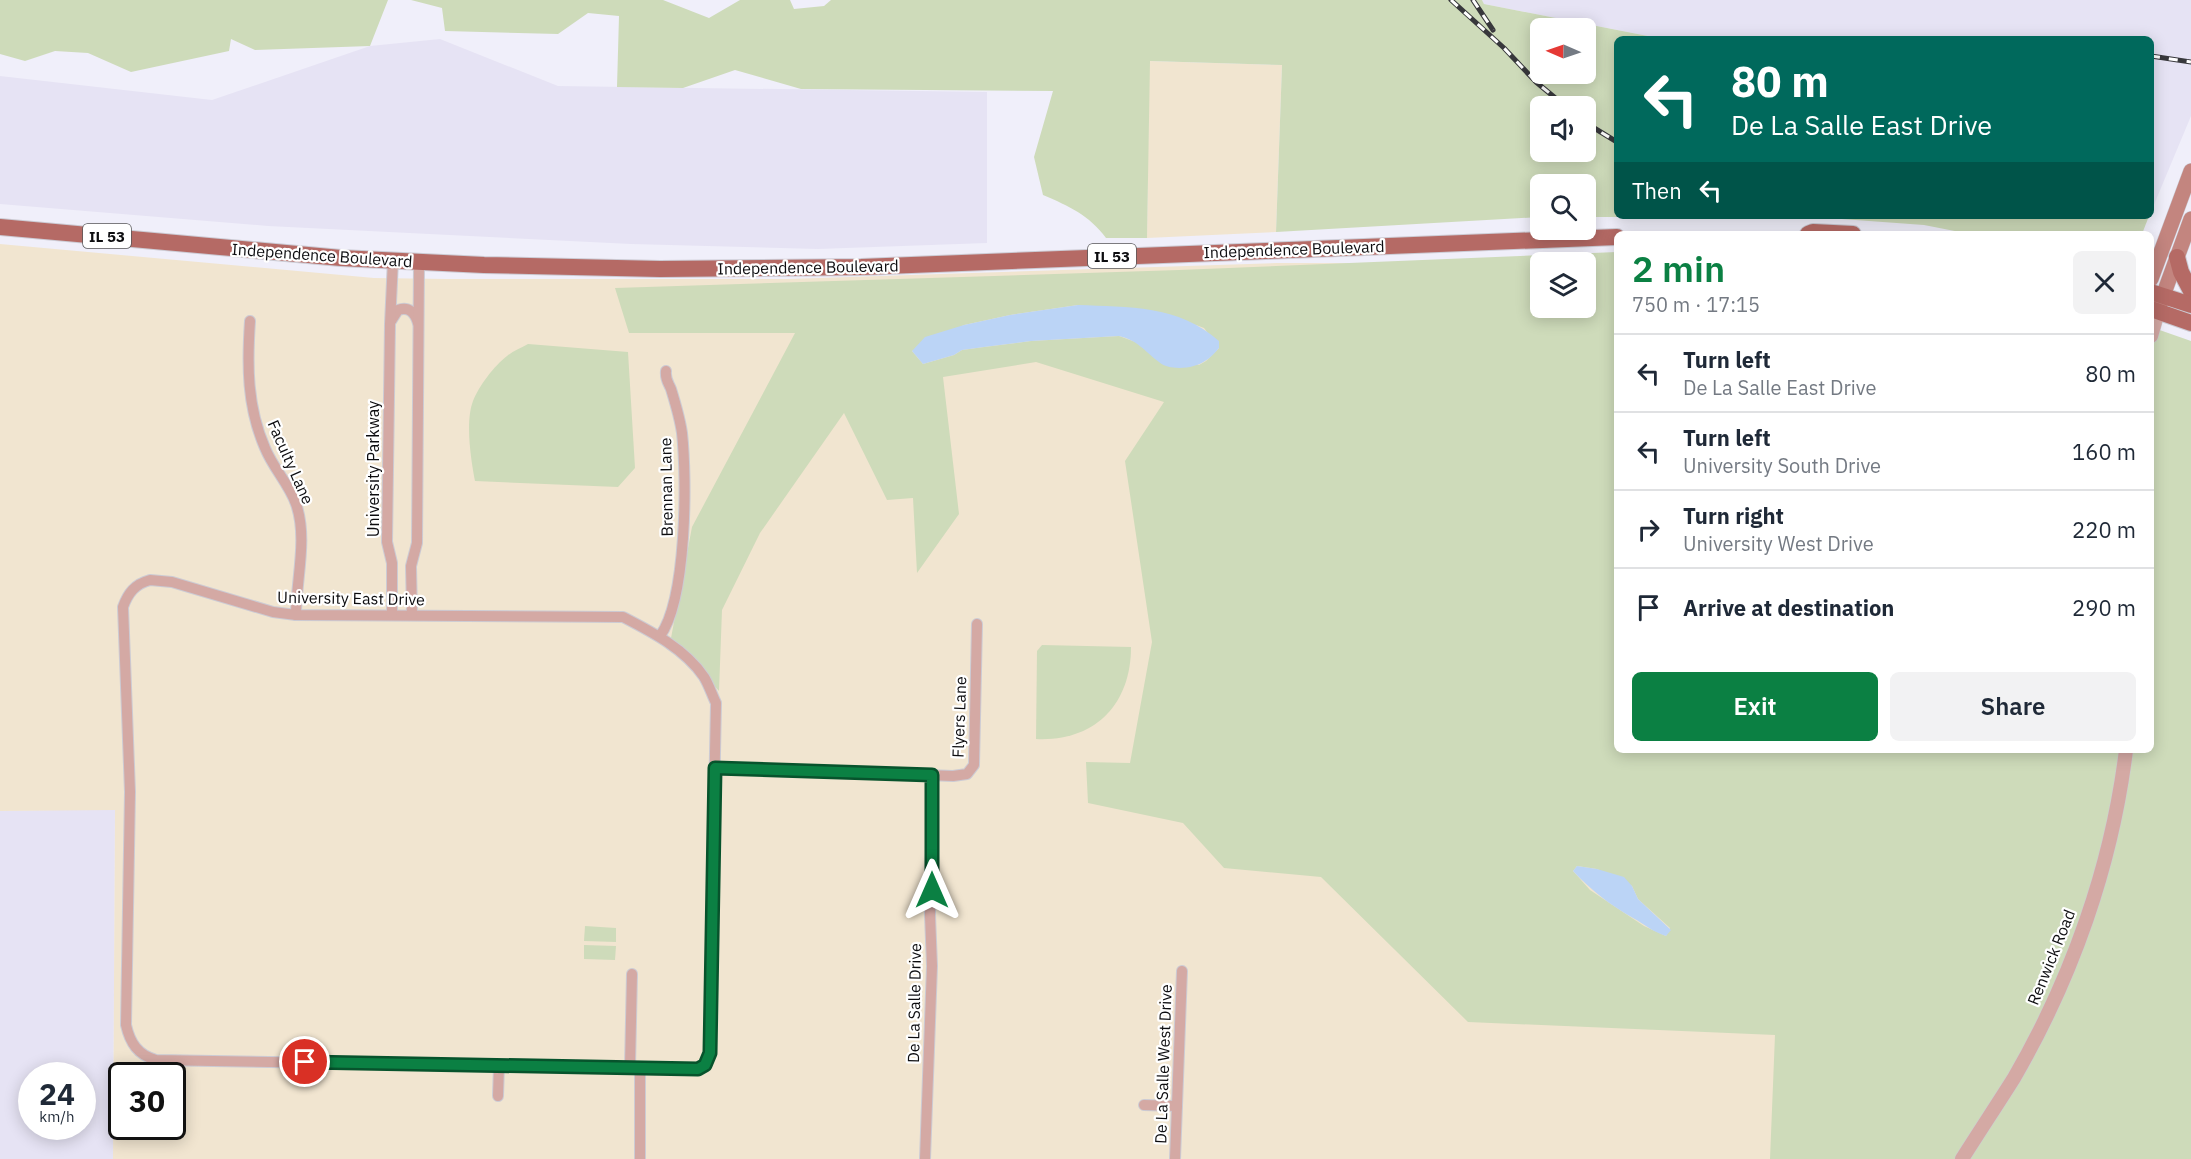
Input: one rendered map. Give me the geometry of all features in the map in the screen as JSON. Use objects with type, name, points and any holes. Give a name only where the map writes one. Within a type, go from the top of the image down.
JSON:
[{"type":"main road","points":[[2154,271],[2191,171]]},
{"type":"main road","points":[[2156,302],[2177,257],[2191,219]]},
{"type":"main road","name":"Independence Boulevard","points":[[0,226],[308,255],[419,262],[628,269],[772,269],[1614,237]]},
{"type":"main road","points":[[2177,257],[2181,272],[2191,291]]},
{"type":"main road","points":[[2156,302],[2191,305]]},
{"type":"main road","points":[[2156,302],[2191,323]]},
{"type":"street","name":"University Parkway","points":[[392,614],[392,564],[387,542],[393,260]]},
{"type":"street","points":[[412,614],[411,566],[417,543],[419,262]]},
{"type":"street","points":[[390,324],[394,314],[404,309],[413,312],[419,325]]},
{"type":"street","name":"Faculty Lane","points":[[250,321],[248,384],[252,410],[265,448],[292,495],[299,518],[300,556],[296,615]]},
{"type":"street","name":"Brennan Lane","points":[[660,636],[667,626],[674,602],[685,523],[681,432],[670,388],[665,378],[666,371]]},
{"type":"street","name":"University East Drive","points":[[499,1065],[156,1060],[146,1058],[136,1050],[128,1034],[125,1016],[130,792],[122,624],[123,607],[127,596],[142,582],[158,580],[172,582],[273,612],[296,615],[623,617],[660,636],[682,654],[704,677],[716,703],[715,768]]},
{"type":"street","name":"Flyers Lane","points":[[932,775],[967,774],[974,765],[977,624]]},
{"type":"street","name":"Renwick Road","points":[[1962,1159],[2014,1077],[2051,1007],[2074,953],[2108,848],[2125,753]]},
{"type":"street","points":[[498,1096],[499,1065],[698,1069],[705,1065],[710,1053],[715,768],[932,775]]},
{"type":"street","name":"De La Salle Drive","points":[[925,1159],[932,966],[930,915],[932,775]]},
{"type":"street","name":"De La Salle West Drive","points":[[1175,1159],[1182,971]]},
{"type":"street","points":[[632,974],[640,1159]]},
{"type":"street","points":[[1144,1105],[1177,1106]]},
{"type":"shaded area","points":[[1482,0],[2191,0],[2191,116],[2154,205],[2154,36],[1648,36],[1596,26],[1596,18],[1556,18],[1484,4]]},
{"type":"shaded area","points":[[440,39],[558,86],[987,92],[987,243],[818,249],[631,244],[268,226],[0,204],[0,76],[212,100],[370,46]]},
{"type":"shaded area","points":[[1149,61],[1282,65],[1276,232],[1147,238]]},
{"type":"shaded area","points":[[0,244],[374,278],[447,279],[788,279],[1277,263],[1530,263],[1530,318],[1587,318],[1614,707],[1614,753],[1619,753],[1936,1159],[113,1159],[113,1140],[186,1140],[186,1062],[114,1062],[115,810],[0,811]]},
{"type":"shaded area","points":[[115,809],[114,1062],[108,1062],[108,1140],[113,1140],[113,1159],[0,1159],[0,811]]},
{"type":"green space","points":[[0,0],[388,0],[370,46],[255,50],[231,39],[229,51],[131,72],[88,53],[55,51],[25,61],[0,54]]},
{"type":"green space","points":[[411,0],[663,0],[709,18],[740,0],[790,0],[794,9],[824,6],[831,0],[1482,0],[1484,4],[1556,18],[1530,18],[1530,84],[1596,84],[1596,26],[1648,36],[1614,36],[1614,217],[1596,217],[1596,174],[1530,174],[1530,218],[1276,232],[1282,65],[1150,61],[1147,238],[1106,238],[1093,223],[1078,212],[1043,195],[1034,157],[1053,91],[801,89],[735,70],[683,88],[617,87],[619,16],[588,13],[558,34],[445,31],[442,8]]},
{"type":"green space","points":[[1842,219],[2148,219],[2143,231],[1955,231],[1924,225]]},
{"type":"green space","points":[[1614,252],[1614,753],[2154,753],[2154,328],[2191,341],[2191,1159],[1770,1159],[1775,1035],[1468,1022],[1321,877],[1224,868],[1183,823],[1088,803],[1086,762],[1130,763],[1152,642],[1125,461],[1164,402],[1036,362],[943,377],[959,514],[917,573],[913,498],[887,500],[844,413],[760,533],[722,610],[719,691],[671,638],[692,527],[795,333],[629,333],[615,288],[1179,270],[1530,256],[1530,318],[1596,318],[1596,253]],"holes":[[[1078,305],[1204,328],[1219,348],[1199,365],[1119,336],[1031,341],[962,350],[954,355],[923,364],[912,351],[964,325],[1010,315]],[[1577,866],[1597,869],[1632,886],[1638,899],[1670,928],[1666,936],[1644,926],[1590,890],[1573,871]]]},
{"type":"green space","points":[[528,344],[628,352],[635,468],[618,487],[475,481],[469,430],[473,401],[497,365],[509,354]]},
{"type":"green space","points":[[1042,645],[1131,647],[1124,686],[1116,702],[1092,727],[1057,738],[1036,739],[1037,651]]},
{"type":"green space","points":[[585,926],[616,928],[616,942],[584,941]]},
{"type":"green space","points":[[584,945],[616,946],[615,960],[584,959]]},
{"type":"water","points":[[1078,305],[1116,306],[1170,314],[1204,329],[1219,341],[1219,348],[1200,364],[1182,368],[1163,365],[1136,343],[1119,336],[1031,341],[962,350],[954,355],[923,364],[912,351],[925,337],[964,325],[1010,315]]},
{"type":"water","points":[[1577,866],[1624,877],[1632,886],[1638,899],[1671,930],[1666,936],[1661,934],[1616,908],[1573,871]]},
{"type":"railway","points":[[1451,0],[1553,96]]},
{"type":"railway","points":[[1473,0],[1493,30]]},
{"type":"railway","points":[[2154,56],[2191,62]]},
{"type":"railway","points":[[1596,129],[1614,140]]},
{"type":"route","points":[[305,1062],[698,1069],[705,1065],[710,1053],[715,768],[932,775],[932,890]]}]
